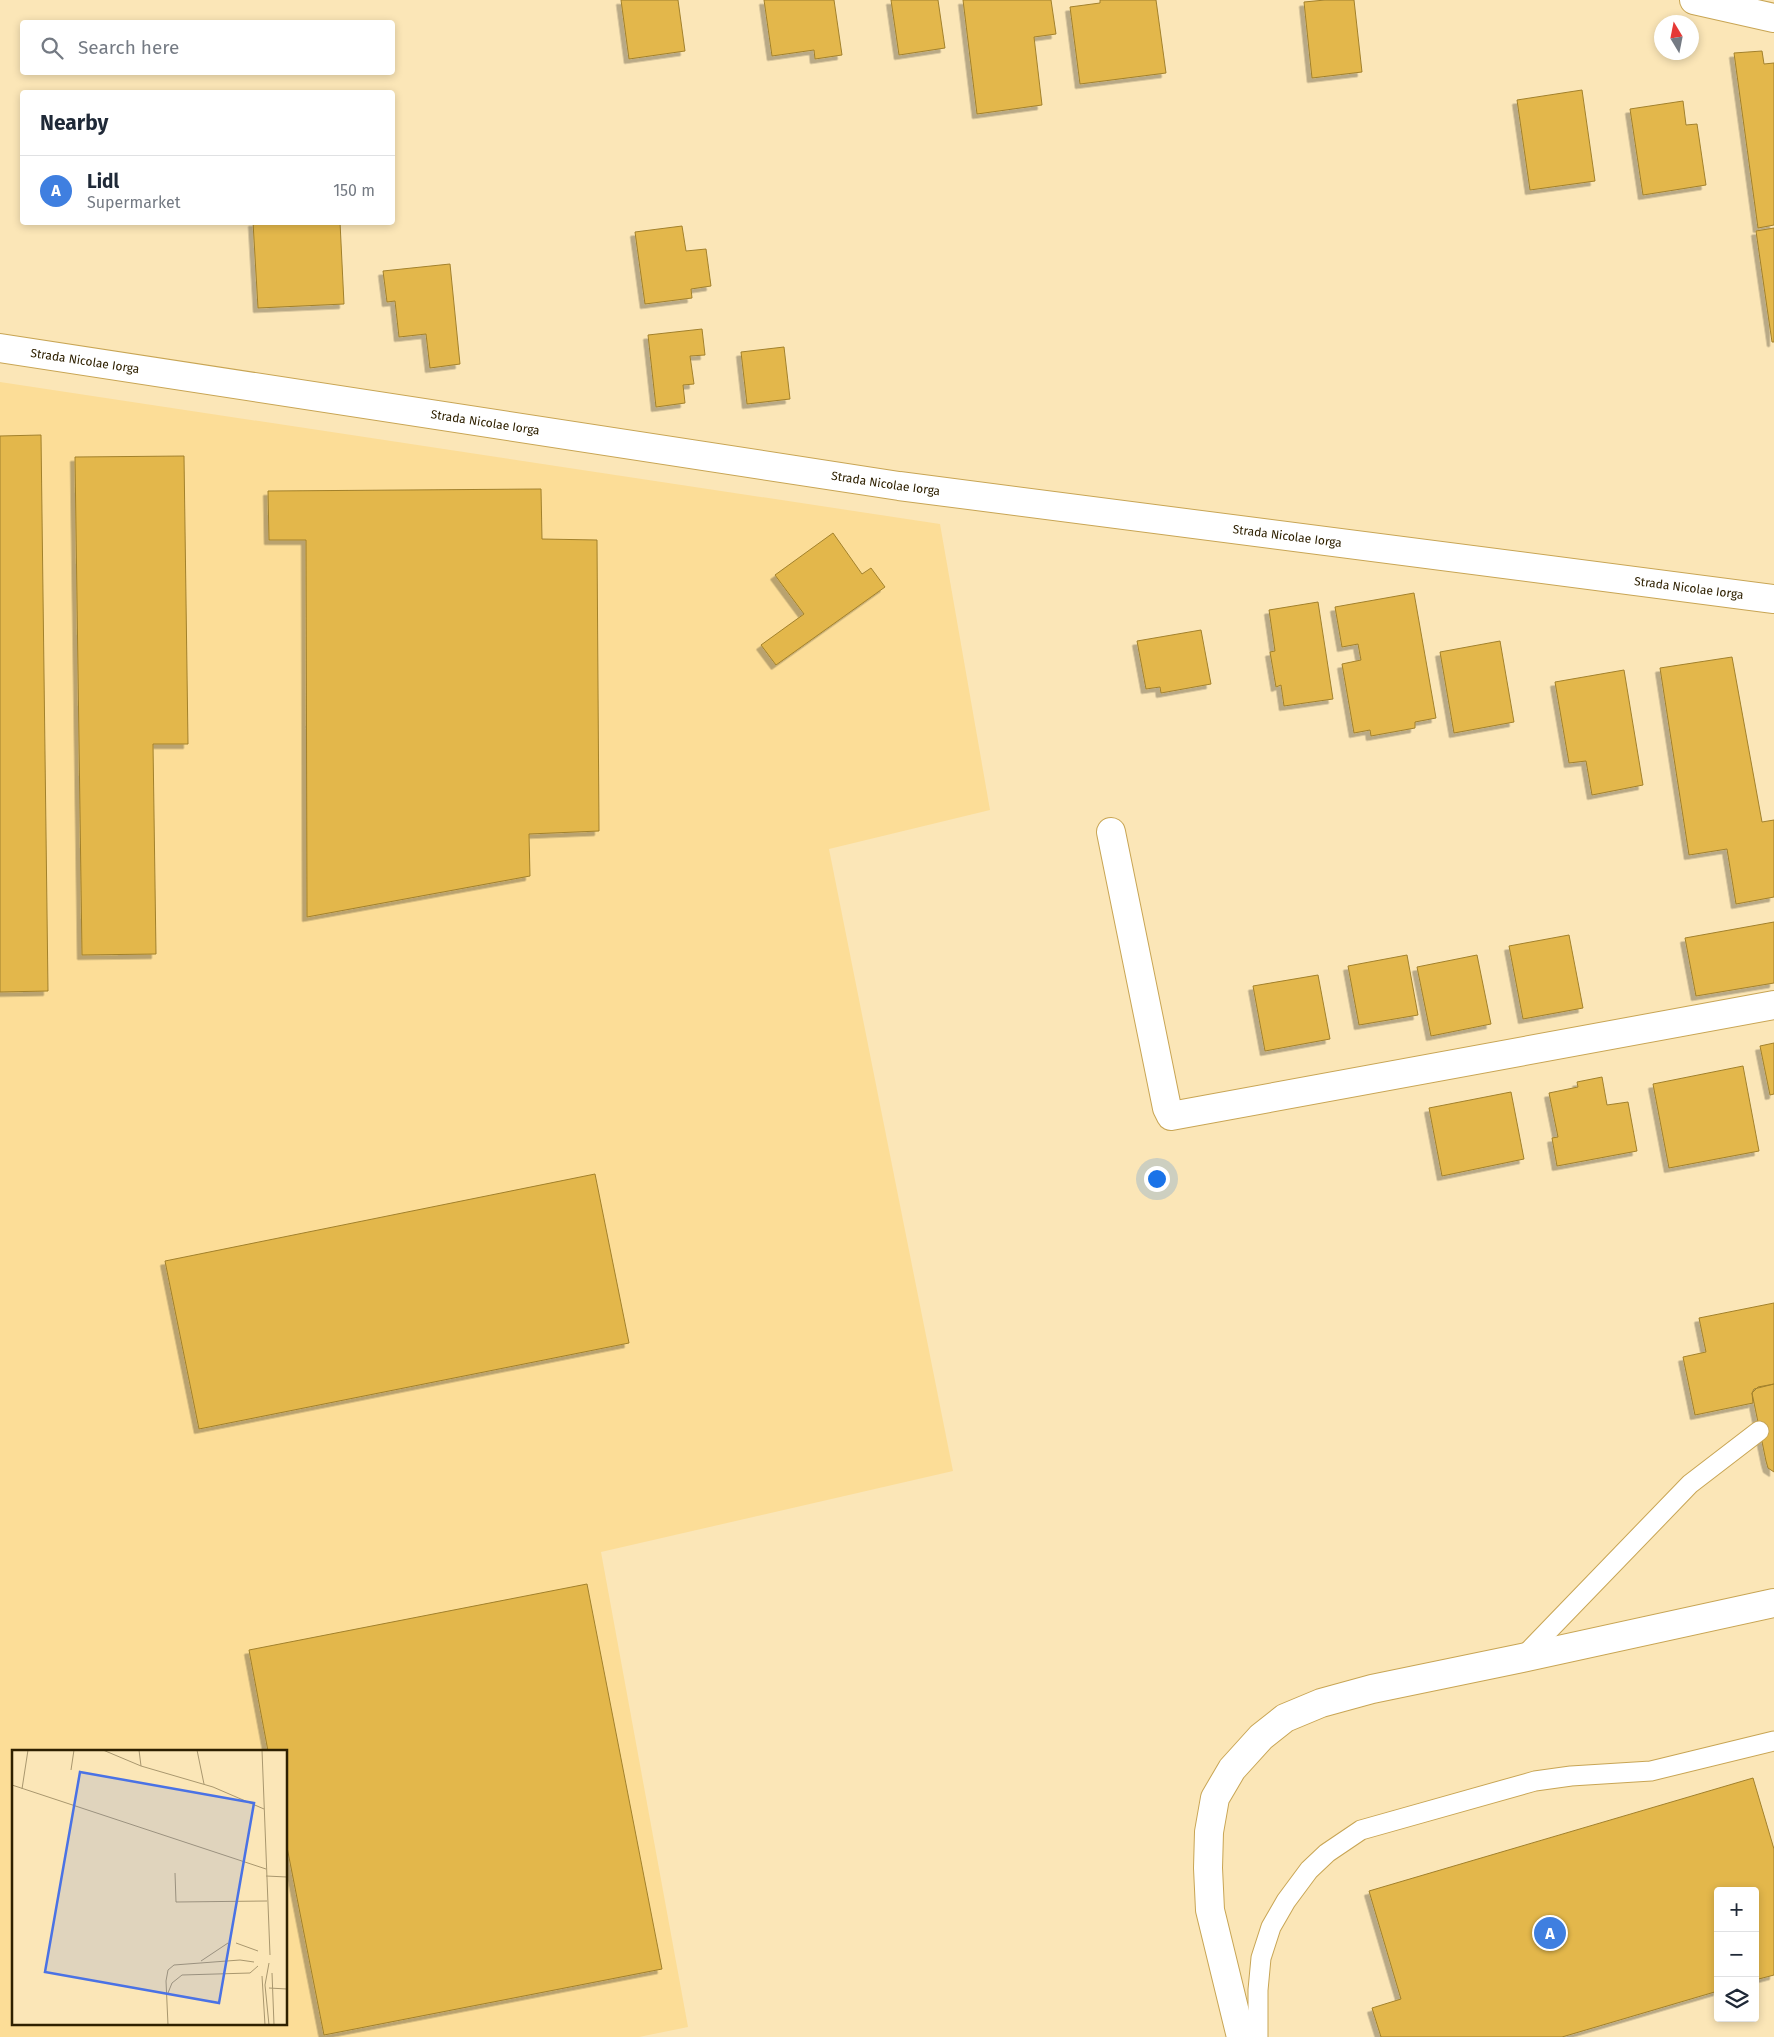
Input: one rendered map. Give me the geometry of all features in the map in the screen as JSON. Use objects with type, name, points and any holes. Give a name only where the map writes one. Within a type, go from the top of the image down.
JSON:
[{"type":"street","points":[[1694,0],[1774,18]]},
{"type":"street","name":"Strada Nicolae Iorga","points":[[0,348],[899,486],[1774,599]]},
{"type":"street","points":[[1111,832],[1167,1108],[1171,1116],[1774,1005]]},
{"type":"street","points":[[1240,2037],[1210,1910],[1209,1832],[1215,1798],[1232,1769],[1261,1738],[1285,1718],[1321,1703],[1372,1689],[1774,1603]]},
{"type":"lane","points":[[1522,1658],[1690,1484],[1759,1431]]},
{"type":"lane","points":[[1258,2037],[1258,1990],[1261,1958],[1271,1927],[1286,1901],[1309,1870],[1327,1853],[1361,1830],[1535,1781],[1571,1776],[1651,1771],[1774,1741]]},
{"type":"shaded area","points":[[0,382],[940,524],[990,810],[829,849],[953,1471],[601,1552],[688,2027],[639,2037],[0,2037]]},
{"type":"building","points":[[621,0],[678,0],[685,51],[629,59]]},
{"type":"building","points":[[764,0],[834,0],[842,55],[815,59],[814,50],[772,56]]},
{"type":"building","points":[[891,0],[938,0],[945,48],[899,55]]},
{"type":"building","points":[[963,0],[1051,0],[1056,34],[1034,37],[1042,105],[977,114]]},
{"type":"building","points":[[1100,0],[1156,0],[1166,73],[1080,84],[1070,7],[1100,3]]},
{"type":"building","points":[[1354,0],[1362,72],[1312,78],[1304,2]]},
{"type":"building","points":[[1762,51],[1764,64],[1774,63],[1774,225],[1758,228],[1734,53]]},
{"type":"building","points":[[1582,90],[1595,181],[1530,190],[1517,100]]},
{"type":"building","points":[[1683,101],[1686,125],[1697,124],[1706,185],[1643,195],[1630,109]]},
{"type":"building","points":[[253,225],[340,225],[344,304],[258,308]]},
{"type":"building","points":[[682,226],[686,251],[706,249],[711,286],[691,289],[692,298],[645,304],[635,232]]},
{"type":"building","points":[[1774,228],[1774,342],[1772,342],[1756,231]]},
{"type":"building","points":[[450,264],[460,364],[430,368],[426,334],[399,337],[395,301],[387,302],[383,271]]},
{"type":"building","points":[[702,329],[705,355],[690,356],[694,384],[683,385],[685,403],[656,407],[648,335]]},
{"type":"building","points":[[784,347],[790,399],[747,404],[741,352]]},
{"type":"building","points":[[41,435],[48,991],[0,992],[0,436]]},
{"type":"building","points":[[184,456],[188,744],[153,744],[156,954],[82,955],[75,457]]},
{"type":"building","points":[[541,489],[542,539],[597,540],[599,831],[529,834],[530,876],[307,917],[306,540],[269,540],[268,491]]},
{"type":"building","points":[[833,533],[862,574],[871,568],[885,587],[776,665],[761,645],[804,614],[775,575]]},
{"type":"building","points":[[1414,593],[1436,718],[1415,722],[1415,728],[1371,736],[1370,730],[1354,733],[1342,664],[1361,660],[1358,644],[1342,647],[1335,607]]},
{"type":"building","points":[[1318,602],[1333,699],[1284,706],[1281,685],[1276,687],[1270,652],[1275,651],[1269,610]]},
{"type":"building","points":[[1201,630],[1211,684],[1161,693],[1160,687],[1146,689],[1137,641]]},
{"type":"building","points":[[1500,641],[1514,722],[1454,733],[1440,652]]},
{"type":"building","points":[[1732,657],[1762,822],[1774,820],[1774,897],[1736,904],[1727,849],[1689,855],[1660,668]]},
{"type":"building","points":[[1624,670],[1643,785],[1592,795],[1586,761],[1569,763],[1555,682]]},
{"type":"building","points":[[1774,922],[1774,983],[1696,996],[1685,938]]},
{"type":"building","points":[[1569,935],[1583,1008],[1523,1019],[1509,946]]},
{"type":"building","points":[[1407,955],[1418,1015],[1359,1025],[1348,966]]},
{"type":"building","points":[[1477,955],[1491,1024],[1431,1036],[1417,967]]},
{"type":"building","points":[[1318,975],[1330,1039],[1265,1051],[1253,986]]},
{"type":"building","points":[[1774,1043],[1774,1094],[1770,1095],[1760,1046]]},
{"type":"building","points":[[1743,1066],[1759,1151],[1669,1168],[1653,1084]]},
{"type":"building","points":[[1602,1077],[1607,1105],[1628,1102],[1637,1151],[1557,1166],[1552,1138],[1558,1137],[1549,1093],[1578,1087],[1577,1082]]},
{"type":"building","points":[[1511,1092],[1524,1159],[1442,1176],[1429,1108]]},
{"type":"building","points":[[595,1174],[629,1343],[199,1429],[165,1261]]},
{"type":"building","points":[[1774,1303],[1774,1384],[1754,1389],[1752,1393],[1753,1403],[1695,1415],[1683,1357],[1706,1352],[1699,1318]]},
{"type":"building","points":[[1774,1384],[1774,1472],[1768,1468],[1766,1461],[1752,1393],[1758,1387]]},
{"type":"building","points":[[587,1584],[662,1969],[324,2035],[288,1852],[288,1750],[268,1750],[249,1650]]},
{"type":"building","points":[[1753,1778],[1774,1849],[1774,1975],[1759,1979],[1759,1887],[1714,1887],[1714,1992],[1562,2037],[1381,2037],[1372,2008],[1401,1999],[1369,1891]]},
{"type":"place","name":"Lidl","points":[[1550,1933]]}]
